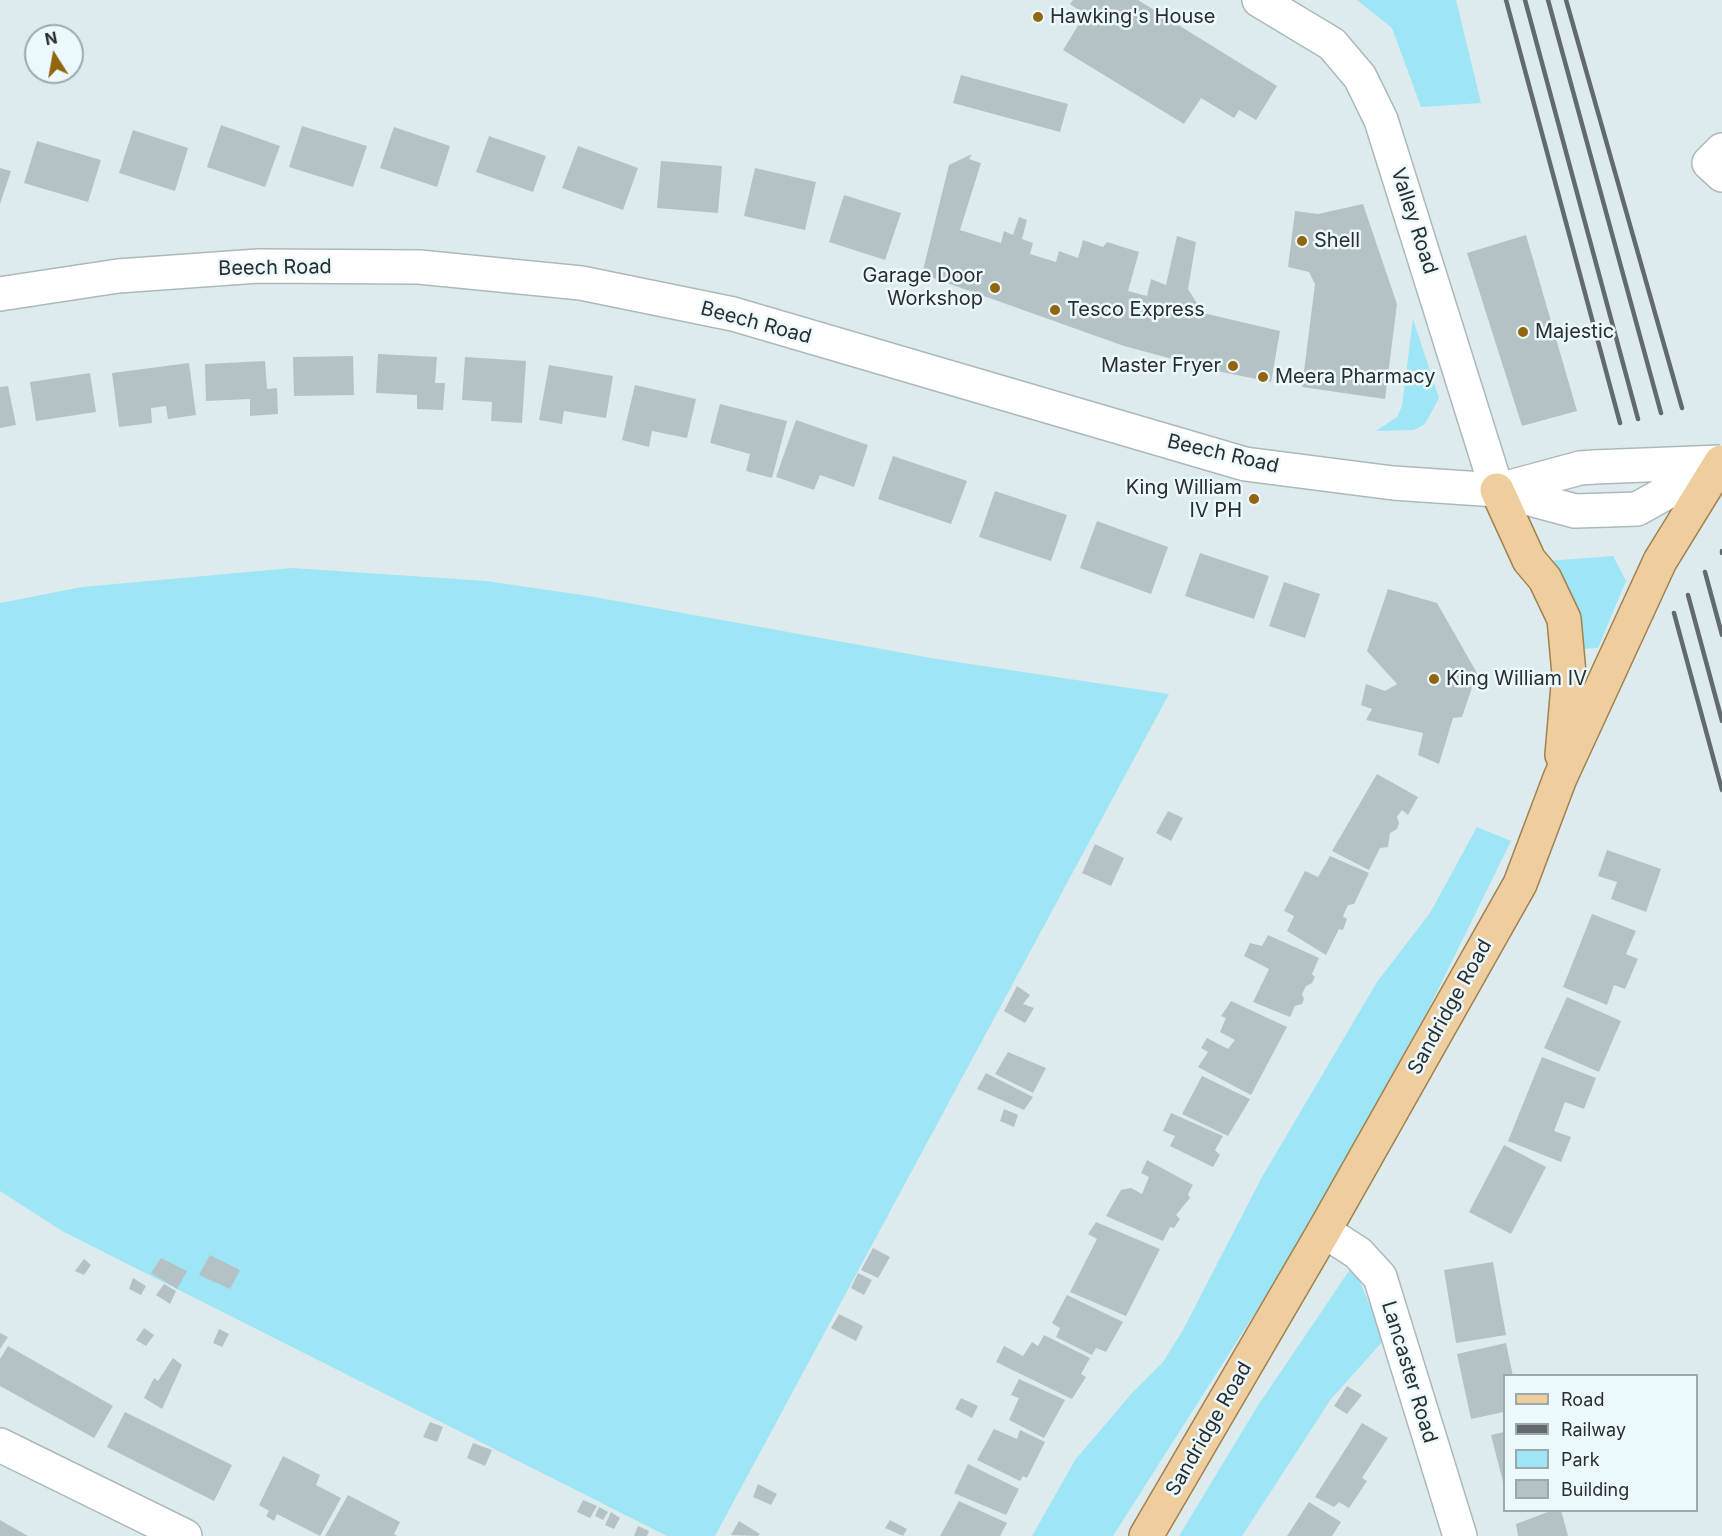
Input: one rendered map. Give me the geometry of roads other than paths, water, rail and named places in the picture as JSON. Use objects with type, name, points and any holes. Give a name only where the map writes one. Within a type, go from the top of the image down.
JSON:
[{"type":"main road","name":"Sandridge Road","points":[[1146,1536],[1324,1231],[1520,884],[1560,778],[1660,561],[1722,461]]},
{"type":"main road","points":[[1497,490],[1529,560],[1545,579],[1564,619],[1569,674],[1560,778]]},
{"type":"street","name":"Valley Road","points":[[1259,0],[1332,44],[1360,77],[1377,112],[1432,277],[1497,490]]},
{"type":"street","points":[[1722,150],[1709,163],[1722,175]]},
{"type":"street","name":"Beech Road","points":[[0,294],[118,276],[258,266],[419,267],[581,283],[733,314],[1245,464],[1393,483],[1497,490],[1575,511],[1637,509],[1722,461]]},
{"type":"street","name":"Beech Road","points":[[1497,490],[1580,468],[1722,461]]},
{"type":"street","name":"Lancaster Road","points":[[1324,1231],[1358,1253],[1380,1277],[1460,1536]]},
{"type":"street","points":[[0,1445],[185,1536]]},
{"type":"railway","points":[[1506,0],[1620,423]]},
{"type":"railway","points":[[1525,0],[1638,419]]},
{"type":"railway","points":[[1548,0],[1661,413]]},
{"type":"railway","points":[[1566,0],[1682,408]]},
{"type":"railway","points":[[1705,572],[1722,635]]},
{"type":"railway","points":[[1688,595],[1722,721]]},
{"type":"railway","points":[[1674,613],[1722,790]]},
{"type":"place","name":"Hawking's House","points":[[1038,17]]},
{"type":"place","name":"Shell","points":[[1302,241]]},
{"type":"place","name":"Garage Door Workshop","points":[[995,288]]},
{"type":"place","name":"Tesco Express","points":[[1055,310]]},
{"type":"place","name":"Majestic","points":[[1523,332]]},
{"type":"place","name":"Master Fryer","points":[[1233,366]]},
{"type":"place","name":"Meera Pharmacy","points":[[1263,377]]},
{"type":"place","name":"King William IV PH","points":[[1254,499]]},
{"type":"place","name":"King William IV","points":[[1434,679]]}]
